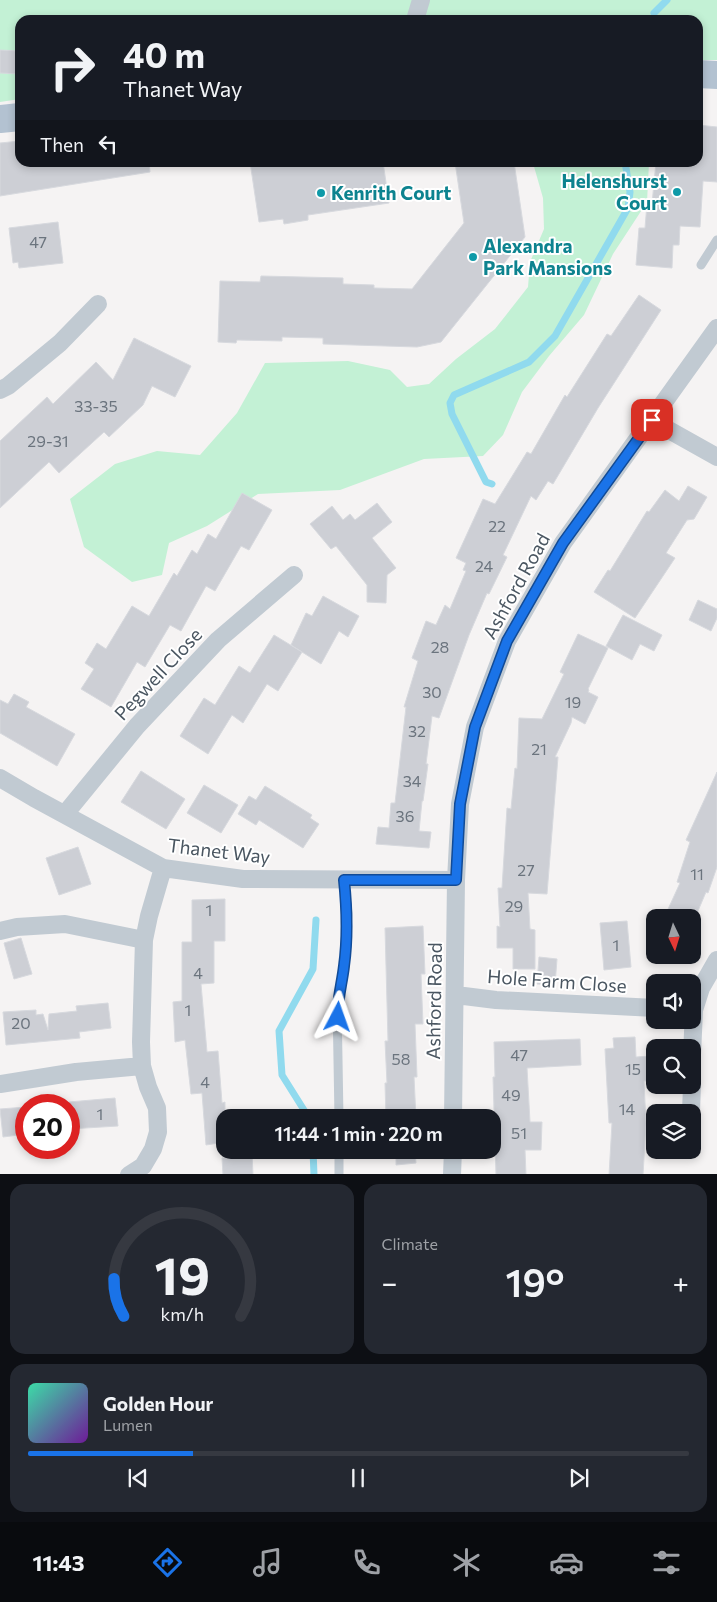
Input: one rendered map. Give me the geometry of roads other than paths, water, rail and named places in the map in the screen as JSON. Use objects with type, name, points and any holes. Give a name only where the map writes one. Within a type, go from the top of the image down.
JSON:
[{"type":"main road","points":[[703,75],[717,76]]},
{"type":"main road","points":[[0,119],[15,118]]},
{"type":"street","points":[[416,15],[421,0]]},
{"type":"street","points":[[0,390],[8,386],[60,343],[98,304]]},
{"type":"street","name":"Ashford Road","points":[[453,1109],[456,880],[460,804],[475,727],[507,641],[563,543],[717,328]]},
{"type":"street","points":[[652,420],[717,457]]},
{"type":"street","name":"Pegwell Close","points":[[65,814],[137,726],[218,640],[294,574]]},
{"type":"street","name":"Thanet Way","points":[[0,778],[163,868],[243,879],[456,880]]},
{"type":"street","points":[[140,1172],[153,1149],[158,1132],[157,1108],[142,1066],[142,969],[144,940],[163,868]]},
{"type":"street","points":[[0,931],[17,927],[65,924],[144,940]]},
{"type":"street","points":[[701,988],[717,960]]},
{"type":"street","name":"Hole Farm Close","points":[[456,995],[496,1000],[646,1008]]},
{"type":"street","points":[[0,1084],[76,1072],[142,1066]]},
{"type":"street","points":[[452,1174],[453,1159]]},
{"type":"lane","points":[[701,265],[717,240]]},
{"type":"lane","points":[[339,1109],[337,1001],[344,967],[348,913],[344,880]]},
{"type":"lane","points":[[339,1159],[339,1174]]},
{"type":"waterway","points":[[654,13],[667,0]]},
{"type":"waterway","points":[[492,484],[486,482],[452,414],[450,403],[454,395],[529,362],[555,336],[628,208],[630,192],[626,167]]},
{"type":"waterway","points":[[303,1109],[282,1075],[279,1031],[313,969],[316,920]]},
{"type":"waterway","points":[[313,1159],[314,1174]]},
{"type":"place","name":"Helenshurst Court","points":[[677,192]]},
{"type":"place","name":"Kenrith Court","points":[[321,193]]},
{"type":"place","name":"Alexandra Park Mansions","points":[[473,257]]}]
